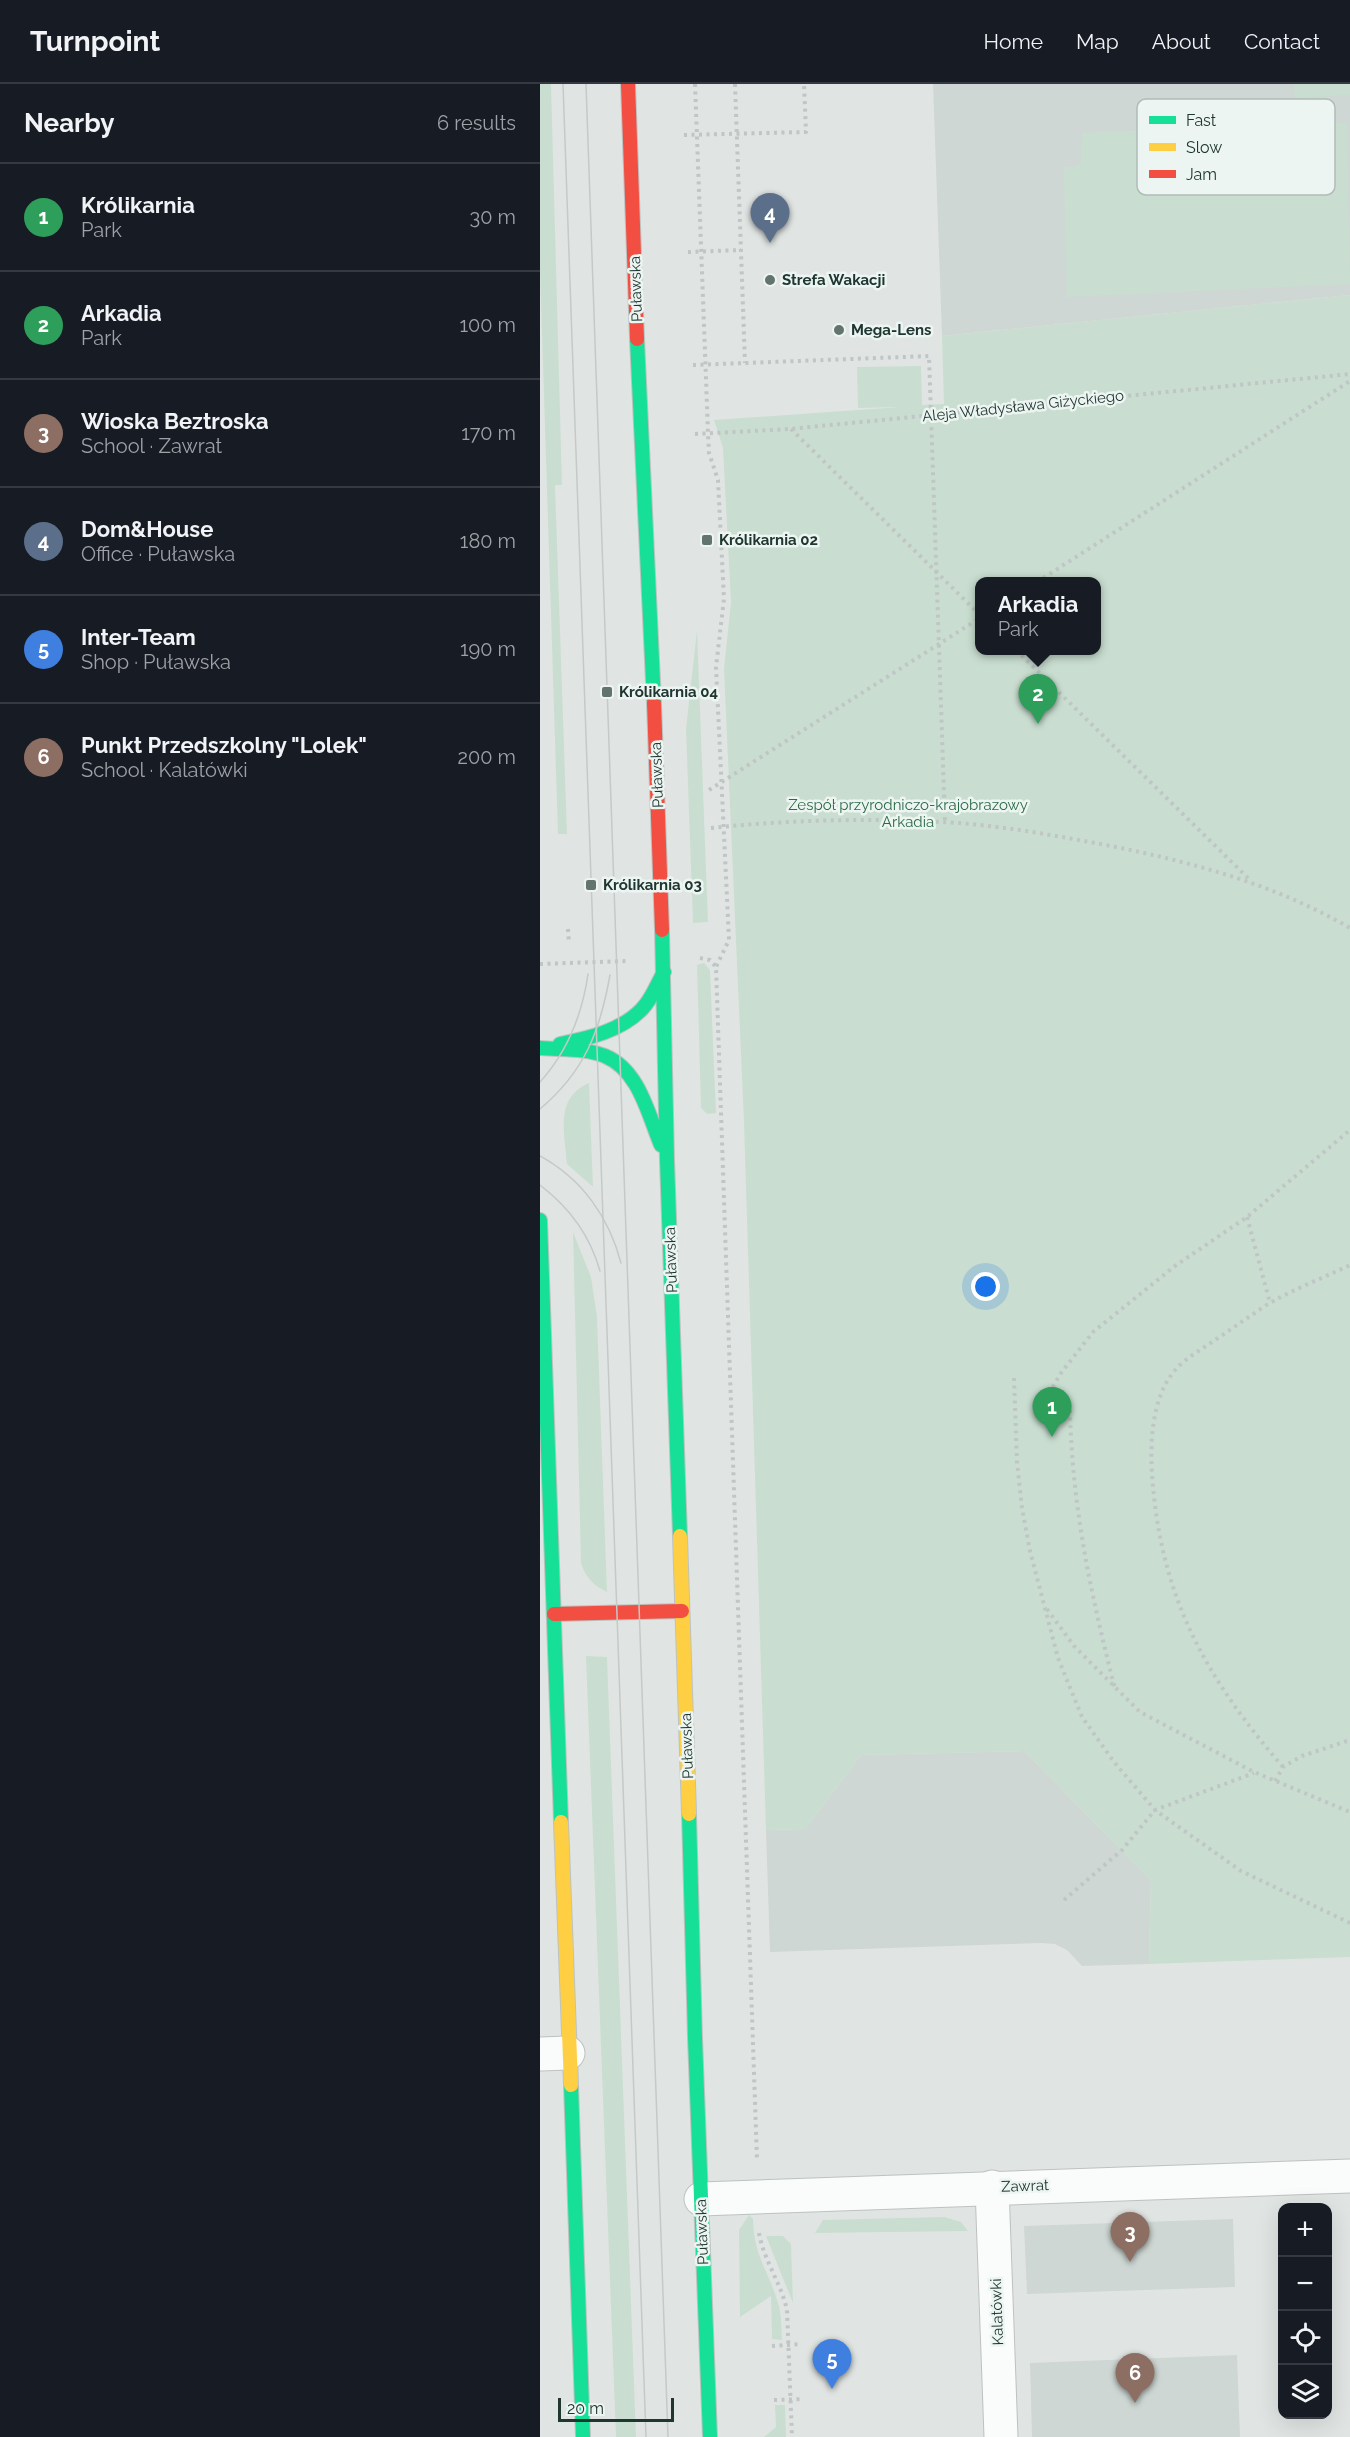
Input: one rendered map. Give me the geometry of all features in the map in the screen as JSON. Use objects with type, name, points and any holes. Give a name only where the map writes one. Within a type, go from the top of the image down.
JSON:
[{"type":"main road","name":"Puławska","points":[[628,84],[664,972],[667,1160],[710,2437]]},
{"type":"main road","points":[[540,1048],[596,1035],[618,1026],[643,1008],[664,972]]},
{"type":"main road","points":[[540,1048],[596,1054],[619,1064],[634,1083],[667,1160]]},
{"type":"main road","points":[[540,1220],[554,1614],[554,2053],[583,2437]]},
{"type":"main road","points":[[554,1614],[682,1611]]},
{"type":"street","name":"Zawrat","points":[[701,2199],[1350,2176]]},
{"type":"street","name":"Kalatówki","points":[[992,2187],[1001,2437]]},
{"type":"path","points":[[695,84],[709,453],[718,480],[723,599],[716,667],[729,940],[716,967],[757,2161]]},
{"type":"path","points":[[735,84],[745,363]]},
{"type":"path","points":[[684,135],[806,132],[804,84]]},
{"type":"path","points":[[688,252],[741,250]]},
{"type":"path","points":[[693,364],[929,356],[945,822]]},
{"type":"path","name":"Aleja Władysława Giżyckiego","points":[[695,434],[790,429],[1350,374]]},
{"type":"path","points":[[1045,577],[1350,381]]},
{"type":"path","points":[[790,429],[975,611]]},
{"type":"path","points":[[709,790],[975,619]]},
{"type":"path","points":[[1020,655],[1252,882]]},
{"type":"path","points":[[711,828],[823,821],[945,822],[1047,834],[1151,854],[1218,870],[1314,907],[1350,928]]},
{"type":"path","points":[[568,929],[569,943]]},
{"type":"path","points":[[691,958],[711,960],[716,967]]},
{"type":"path","points":[[540,964],[626,961]]},
{"type":"path","points":[[1045,1400],[1061,1373],[1093,1332],[1175,1266],[1247,1217],[1350,1130]]},
{"type":"path","points":[[1247,1217],[1270,1303]]},
{"type":"path","points":[[1283,1767],[1257,1737],[1215,1679],[1181,1614],[1170,1582],[1153,1493],[1151,1450],[1155,1414],[1171,1375],[1184,1362],[1270,1303],[1350,1264]]},
{"type":"path","points":[[1014,1378],[1017,1462],[1030,1551],[1058,1658],[1082,1717],[1114,1762],[1155,1810],[1241,1871],[1350,1923]]},
{"type":"path","points":[[1070,1410],[1075,1505],[1091,1587],[1116,1690]]},
{"type":"path","points":[[1045,1606],[1074,1646],[1140,1712],[1254,1773],[1350,1812]]},
{"type":"path","points":[[1275,1781],[1283,1767],[1302,1756],[1350,1740]]},
{"type":"path","points":[[1064,1900],[1122,1850],[1155,1810],[1254,1773]]},
{"type":"path","points":[[759,2222],[762,2247],[785,2297],[792,2437]]},
{"type":"path","points":[[772,2346],[802,2344]]},
{"type":"path","points":[[774,2400],[804,2399]]},
{"type":"shaded area","points":[[933,84],[1350,84],[1350,295],[942,336]]},
{"type":"shaded area","points":[[1024,1751],[1151,1880],[1149,1964],[1082,1966],[1067,1950],[1055,1944],[1041,1943],[770,1952],[766,1830],[805,1829],[861,1755]]},
{"type":"shaded area","points":[[1233,2219],[1235,2287],[1027,2294],[1024,2226]]},
{"type":"shaded area","points":[[1237,2355],[1240,2437],[1032,2437],[1030,2363]]},
{"type":"green space","points":[[540,84],[551,84],[562,485],[555,485],[567,834],[558,834],[540,270]]},
{"type":"green space","points":[[1294,84],[1350,84],[1350,95],[1295,98]]},
{"type":"green space","points":[[1335,123],[1347,123],[1350,284],[1067,297],[1064,167],[1081,164],[1082,133],[1137,131],[1137,195],[1335,195]]},
{"type":"green space","name":"Zespół przyrodniczo-krajobrazowy Arkadia","points":[[1350,295],[1350,1957],[1149,1964],[1151,1880],[1024,1751],[861,1755],[805,1829],[766,1830],[744,1122],[724,669],[731,602],[723,448],[714,420],[900,407],[858,408],[857,367],[921,366],[922,405],[944,404],[942,336]]},
{"type":"green space","points":[[697,630],[708,922],[693,923],[686,729]]},
{"type":"green space","points":[[704,963],[710,970],[716,1113],[707,1114],[701,1108],[697,965]]},
{"type":"green space","points":[[589,1083],[593,1187],[567,1164],[564,1129],[566,1107],[578,1090]]},
{"type":"green space","points":[[573,1232],[591,1277],[597,1317],[607,1592],[591,1580],[581,1563]]},
{"type":"green space","points":[[586,1656],[607,1657],[636,2437],[616,2437]]},
{"type":"green space","points":[[749,2215],[753,2219],[756,2243],[779,2308],[782,2340],[772,2339],[771,2296],[740,2317],[739,2230]]},
{"type":"green space","points":[[944,2217],[961,2222],[968,2231],[815,2233],[823,2220]]},
{"type":"green space","points":[[766,2236],[783,2236],[791,2244],[793,2303]]},
{"type":"green space","points":[[775,2405],[785,2405],[786,2437],[764,2437],[776,2427]]},
{"type":"tram line","points":[[563,84],[646,2437]]},
{"type":"tram line","points":[[586,84],[668,2437]]},
{"type":"tram line","points":[[540,1082],[558,1058],[572,1032],[582,1004],[588,974]]},
{"type":"tram line","points":[[540,1109],[569,1080],[588,1049],[601,1014],[610,975]]},
{"type":"tram line","points":[[540,1156],[569,1176],[592,1201],[609,1230],[621,1263]]},
{"type":"tram line","points":[[540,1185],[569,1212],[577,1223],[590,1245],[600,1271]]},
{"type":"traffic: fast","points":[[637,339],[654,703]]},
{"type":"traffic: fast","points":[[662,930],[667,1160],[680,1536]]},
{"type":"traffic: fast","points":[[560,1044],[604,1032],[634,1017],[649,1001],[664,972]]},
{"type":"traffic: fast","points":[[540,1048],[589,1052],[605,1056],[617,1063],[626,1071],[641,1094],[661,1145]]},
{"type":"traffic: fast","points":[[540,1220],[561,1822]]},
{"type":"traffic: fast","points":[[689,1814],[710,2437]]},
{"type":"traffic: fast","points":[[571,2085],[583,2437]]},
{"type":"traffic: slow","points":[[680,1536],[689,1814]]},
{"type":"traffic: slow","points":[[561,1822],[571,2085]]},
{"type":"traffic: jam","points":[[628,84],[637,339]]},
{"type":"traffic: jam","points":[[654,703],[662,930]]},
{"type":"traffic: jam","points":[[554,1614],[682,1611]]},
{"type":"place","name":"Dom&House","points":[[770,243]]},
{"type":"place","name":"Strefa Wakacji","points":[[770,280]]},
{"type":"place","name":"Mega-Lens","points":[[839,330]]},
{"type":"place","name":"Królikarnia 02","points":[[707,540]]},
{"type":"place","name":"Królikarnia 04","points":[[607,692]]},
{"type":"place","name":"Arkadia","points":[[1038,724]]},
{"type":"place","name":"Królikarnia 03","points":[[591,885]]},
{"type":"place","name":"Królikarnia","points":[[1052,1437]]},
{"type":"place","name":"Wioska Beztroska","points":[[1130,2262]]},
{"type":"place","name":"Inter-Team","points":[[832,2389]]},
{"type":"place","name":"Punkt Przedszkolny \"Lolek\"","points":[[1135,2403]]}]
